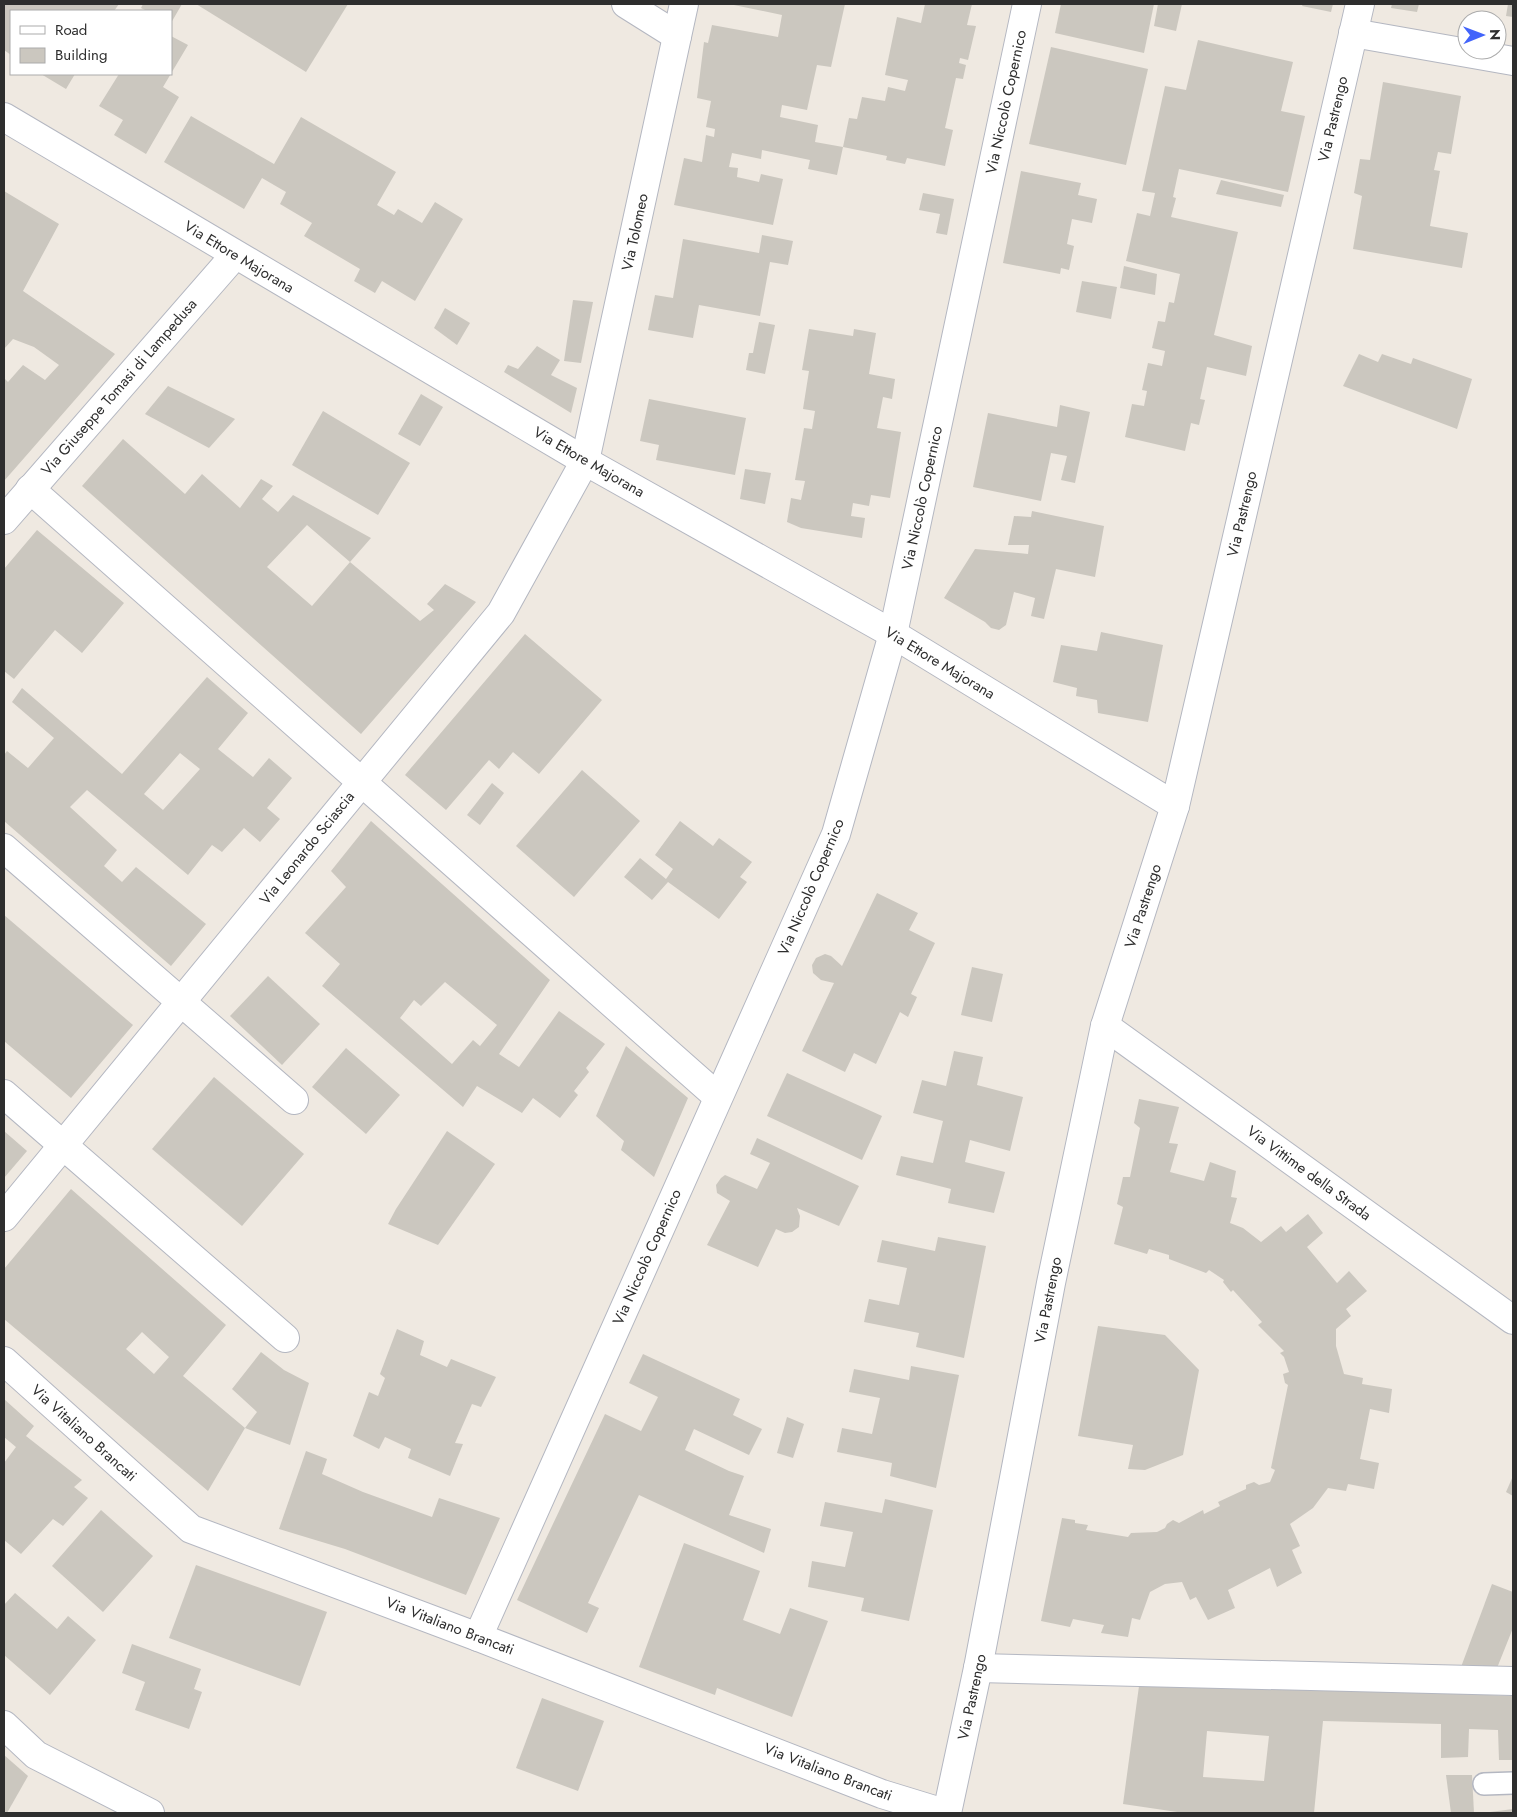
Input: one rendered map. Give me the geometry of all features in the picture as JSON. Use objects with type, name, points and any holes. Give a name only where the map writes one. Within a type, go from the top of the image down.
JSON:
[{"type":"street","points":[[626,4],[677,36]]},
{"type":"street","name":"Via Tolomeo","points":[[585,461],[684,4]]},
{"type":"street","name":"Via Niccolò Copernico","points":[[478,1637],[836,834],[893,634],[1027,4]]},
{"type":"street","name":"Via Pastrengo","points":[[946,1813],[978,1668],[1051,1283],[1105,1026],[1175,806],[1360,4]]},
{"type":"street","points":[[1353,33],[1513,61]]},
{"type":"street","name":"Via Ettore Majorana","points":[[4,116],[235,255],[585,461],[893,634],[1175,806]]},
{"type":"street","name":"Via Giuseppe Tomasi di Lampedusa","points":[[4,520],[235,255]]},
{"type":"street","name":"Via Leonardo Sciascia","points":[[4,1217],[501,613],[585,461]]},
{"type":"street","points":[[30,489],[718,1097]]},
{"type":"street","points":[[4,848],[294,1100]]},
{"type":"street","name":"Via Vittime della Strada","points":[[1105,1026],[1513,1320]]},
{"type":"street","points":[[4,1094],[285,1338]]},
{"type":"street","name":"Via Vitaliano Brancati","points":[[4,1361],[191,1529],[478,1637],[879,1803],[946,1813]]},
{"type":"street","points":[[978,1668],[1513,1681]]},
{"type":"street","points":[[4,1725],[36,1755],[150,1813]]},
{"type":"lane","points":[[1484,1784],[1513,1783]]},
{"type":"building","points":[[4,4],[119,4],[115,10],[10,10],[10,54],[4,50]]},
{"type":"building","points":[[143,4],[182,4],[172,21],[172,10],[145,10],[141,8]]},
{"type":"building","points":[[196,4],[348,4],[306,72]]},
{"type":"building","points":[[729,4],[845,4],[831,67],[817,65],[807,110],[782,105],[780,117],[818,125],[815,142],[843,147],[837,175],[808,169],[810,160],[762,150],[761,159],[732,153],[729,167],[738,168],[737,177],[759,182],[761,174],[783,179],[773,225],[674,205],[684,158],[702,162],[706,135],[714,137],[715,129],[706,127],[711,101],[697,98],[704,42],[708,43],[712,25],[778,37],[782,15]]},
{"type":"building","points":[[925,4],[972,4],[967,25],[976,26],[968,60],[960,58],[959,63],[966,65],[963,79],[956,78],[945,128],[953,130],[945,166],[907,158],[905,164],[886,160],[887,156],[843,147],[849,118],[857,119],[862,97],[885,101],[888,87],[905,91],[908,80],[885,75],[897,17],[921,23]]},
{"type":"building","points":[[1061,4],[1154,4],[1144,53],[1055,33]]},
{"type":"building","points":[[1158,4],[1182,4],[1176,31],[1154,26]]},
{"type":"building","points":[[1303,4],[1333,4],[1331,12],[1302,6]]},
{"type":"building","points":[[1392,4],[1419,4],[1417,12],[1391,8]]},
{"type":"building","points":[[1508,4],[1513,4],[1513,17],[1507,16]]},
{"type":"building","points":[[172,37],[188,45],[172,72]]},
{"type":"building","points":[[1198,40],[1293,62],[1281,111],[1305,116],[1288,192],[1179,169],[1173,197],[1176,198],[1171,217],[1238,232],[1214,335],[1252,346],[1246,376],[1207,367],[1200,399],[1205,400],[1199,425],[1191,423],[1185,451],[1125,437],[1132,404],[1144,406],[1147,391],[1142,390],[1148,363],[1162,366],[1165,351],[1152,348],[1158,321],[1165,322],[1169,302],[1174,303],[1180,274],[1126,261],[1137,213],[1150,216],[1155,193],[1142,191],[1165,86],[1186,90]]},
{"type":"building","points":[[1051,47],[1148,69],[1126,165],[1029,144]]},
{"type":"building","points":[[43,75],[74,75],[66,89]]},
{"type":"building","points":[[118,75],[170,75],[163,87],[179,97],[146,154],[114,135],[123,120],[99,106]]},
{"type":"building","points":[[1383,82],[1461,96],[1451,154],[1438,152],[1434,170],[1440,171],[1430,226],[1468,233],[1462,268],[1353,249],[1362,196],[1354,193],[1360,159],[1370,160]]},
{"type":"building","points":[[191,116],[274,164],[301,117],[396,172],[377,205],[394,215],[398,209],[422,223],[435,202],[463,219],[415,301],[382,281],[375,293],[354,281],[360,269],[304,236],[312,223],[280,204],[286,192],[262,178],[244,209],[164,162]]},
{"type":"building","points":[[1021,171],[1081,183],[1078,195],[1097,199],[1092,223],[1072,219],[1067,244],[1074,246],[1069,270],[1061,268],[1060,274],[1003,263]]},
{"type":"building","points":[[1221,180],[1284,195],[1281,207],[1216,194]]},
{"type":"building","points":[[4,191],[59,224],[23,291],[115,354],[4,481],[4,378],[8,382],[23,365],[45,380],[59,365],[34,347],[13,339],[4,349]]},
{"type":"building","points":[[923,193],[954,199],[947,235],[936,233],[940,214],[919,210]]},
{"type":"building","points":[[762,235],[793,241],[788,265],[770,262],[760,316],[699,305],[693,338],[648,330],[655,295],[673,298],[683,239],[759,253]]},
{"type":"building","points":[[1124,266],[1157,274],[1155,295],[1120,288]]},
{"type":"building","points":[[1082,281],[1117,287],[1111,319],[1076,312]]},
{"type":"building","points":[[573,300],[593,302],[581,363],[564,361]]},
{"type":"building","points":[[445,308],[470,323],[457,345],[434,328]]},
{"type":"building","points":[[759,322],[775,325],[765,374],[746,370],[749,353],[753,353]]},
{"type":"building","points":[[809,329],[853,336],[854,329],[876,333],[869,374],[895,379],[892,399],[883,397],[877,428],[901,432],[890,498],[871,495],[869,506],[853,503],[851,516],[865,518],[862,538],[801,528],[787,522],[791,498],[801,500],[805,481],[795,480],[804,428],[812,429],[815,411],[803,409],[809,371],[802,370]]},
{"type":"building","points":[[537,346],[560,360],[551,375],[577,388],[571,413],[504,372],[508,365],[518,369]]},
{"type":"building","points":[[1359,354],[1378,362],[1382,354],[1411,364],[1413,358],[1472,379],[1457,429],[1343,386]]},
{"type":"building","points":[[168,386],[235,419],[209,448],[145,414]]},
{"type":"building","points":[[421,394],[443,407],[420,446],[398,434]]},
{"type":"building","points":[[649,399],[746,418],[735,475],[656,460],[659,445],[640,441]]},
{"type":"building","points":[[1060,405],[1090,412],[1075,483],[1061,480],[1067,456],[1051,453],[1041,501],[973,487],[988,413],[1057,427]]},
{"type":"building","points":[[323,411],[410,463],[378,515],[292,465]]},
{"type":"building","points":[[123,439],[185,494],[202,474],[240,508],[261,479],[273,486],[262,499],[278,512],[293,495],[371,538],[350,562],[420,621],[434,610],[427,604],[445,584],[476,602],[361,734],[82,486]],"holes":[[[307,525],[350,562],[312,606],[267,567]]]},
{"type":"building","points":[[745,469],[771,473],[765,504],[740,499]]},
{"type":"building","points":[[1032,511],[1104,526],[1095,577],[1056,569],[1044,619],[1031,616],[1035,598],[1014,592],[1006,625],[999,630],[991,628],[985,622],[944,598],[975,549],[1028,554],[1029,545],[1008,545],[1014,516],[1031,517]]},
{"type":"building","points":[[37,530],[124,603],[82,653],[55,630],[14,679],[4,671],[4,569]]},
{"type":"building","points":[[1101,632],[1163,645],[1148,722],[1098,713],[1097,700],[1076,696],[1077,688],[1053,682],[1061,645],[1097,651]]},
{"type":"building","points":[[525,634],[602,700],[539,774],[513,752],[499,769],[489,760],[446,810],[405,775]]},
{"type":"building","points":[[207,677],[248,713],[218,749],[253,777],[269,758],[292,778],[267,808],[280,819],[260,842],[244,828],[222,852],[212,845],[188,875],[87,790],[70,807],[117,850],[104,866],[122,882],[136,867],[206,924],[171,966],[4,821],[4,755],[7,751],[28,768],[54,738],[12,702],[22,688],[122,774]],"holes":[[[180,753],[200,769],[163,810],[144,794]]]},
{"type":"building","points":[[582,770],[640,821],[574,897],[516,846]]},
{"type":"building","points":[[492,783],[504,793],[480,825],[467,815]]},
{"type":"building","points":[[371,821],[550,980],[499,1054],[519,1067],[559,1011],[605,1044],[586,1068],[589,1072],[574,1091],[578,1095],[560,1118],[533,1098],[522,1113],[477,1086],[463,1107],[322,986],[340,964],[305,933],[346,887],[331,871]],"holes":[[[445,982],[497,1025],[480,1046],[473,1040],[452,1064],[400,1018],[414,1000],[421,1006]]]},
{"type":"building","points":[[680,821],[713,846],[719,838],[752,862],[740,877],[747,882],[719,919],[668,882],[652,900],[624,877],[640,858],[666,879],[673,869],[655,855]]},
{"type":"building","points":[[877,893],[918,913],[909,930],[935,943],[911,994],[917,997],[908,1017],[900,1012],[876,1064],[854,1053],[845,1072],[802,1051],[834,983],[821,980],[813,973],[812,965],[816,958],[825,954],[831,956],[842,966]]},
{"type":"building","points":[[4,915],[133,1025],[71,1098],[4,1041]]},
{"type":"building","points":[[972,967],[1003,974],[992,1022],[961,1015]]},
{"type":"building","points":[[268,976],[320,1024],[282,1065],[230,1016]]},
{"type":"building","points":[[626,1046],[688,1098],[654,1177],[621,1150],[624,1141],[596,1116]]},
{"type":"building","points":[[346,1048],[400,1095],[366,1134],[312,1087]]},
{"type":"building","points":[[954,1051],[983,1057],[977,1085],[1023,1097],[1010,1151],[970,1140],[965,1162],[1005,1172],[994,1213],[948,1203],[951,1189],[896,1175],[901,1156],[933,1163],[943,1121],[913,1113],[922,1080],[946,1086]]},
{"type":"building","points":[[787,1073],[882,1116],[862,1160],[767,1116]]},
{"type":"building","points":[[214,1077],[304,1154],[242,1226],[152,1149]]},
{"type":"building","points":[[1139,1099],[1179,1107],[1169,1143],[1178,1144],[1170,1172],[1204,1181],[1210,1162],[1236,1171],[1231,1197],[1237,1198],[1230,1223],[1243,1228],[1261,1242],[1281,1226],[1286,1232],[1308,1214],[1323,1233],[1307,1247],[1337,1283],[1349,1271],[1367,1291],[1346,1309],[1351,1316],[1336,1329],[1336,1346],[1344,1374],[1363,1378],[1362,1384],[1392,1389],[1389,1413],[1370,1409],[1360,1459],[1379,1463],[1374,1489],[1348,1484],[1346,1491],[1328,1488],[1313,1508],[1290,1524],[1300,1546],[1292,1550],[1302,1573],[1277,1587],[1270,1568],[1228,1590],[1235,1608],[1208,1620],[1196,1597],[1190,1600],[1182,1582],[1165,1584],[1150,1592],[1140,1620],[1132,1618],[1128,1637],[1101,1633],[1104,1625],[1073,1619],[1070,1627],[1041,1621],[1062,1518],[1088,1525],[1086,1530],[1128,1537],[1131,1533],[1157,1532],[1165,1528],[1173,1520],[1179,1523],[1203,1510],[1204,1514],[1220,1506],[1218,1502],[1246,1489],[1246,1485],[1254,1482],[1259,1485],[1270,1482],[1275,1470],[1271,1468],[1288,1385],[1285,1383],[1283,1374],[1289,1372],[1284,1357],[1280,1353],[1284,1351],[1258,1325],[1262,1322],[1233,1290],[1231,1292],[1223,1282],[1224,1280],[1209,1270],[1206,1273],[1169,1259],[1169,1255],[1149,1249],[1147,1254],[1114,1244],[1123,1207],[1117,1204],[1123,1177],[1130,1177],[1140,1128],[1134,1123]]},
{"type":"building","points":[[4,1131],[27,1151],[4,1178]]},
{"type":"building","points":[[447,1131],[495,1164],[438,1245],[388,1224]]},
{"type":"building","points":[[757,1138],[859,1186],[839,1226],[797,1208],[800,1216],[799,1227],[792,1232],[785,1233],[776,1229],[758,1267],[707,1245],[730,1201],[717,1193],[716,1185],[721,1178],[725,1175],[757,1189],[770,1163],[750,1154]]},
{"type":"building","points":[[71,1189],[226,1325],[183,1376],[245,1428],[208,1491],[4,1319],[4,1269]],"holes":[[[142,1332],[169,1357],[154,1374],[126,1349]]]},
{"type":"building","points":[[938,1237],[986,1246],[964,1358],[916,1347],[919,1333],[864,1322],[869,1299],[899,1305],[907,1268],[877,1262],[882,1240],[935,1251]]},
{"type":"building","points":[[1098,1326],[1165,1335],[1199,1370],[1183,1455],[1145,1470],[1128,1469],[1133,1445],[1078,1436]]},
{"type":"building","points":[[397,1329],[424,1341],[420,1355],[447,1367],[451,1359],[496,1377],[481,1407],[472,1404],[455,1443],[463,1444],[450,1476],[408,1458],[411,1449],[385,1437],[379,1449],[353,1436],[369,1392],[378,1396],[385,1378],[380,1374]]},
{"type":"building","points":[[261,1352],[284,1370],[309,1383],[290,1445],[245,1428],[257,1412],[232,1389]]},
{"type":"building","points":[[643,1354],[740,1399],[733,1415],[762,1429],[749,1455],[694,1429],[685,1450],[744,1476],[729,1515],[771,1529],[764,1553],[639,1495],[588,1603],[599,1608],[587,1633],[517,1600],[605,1414],[641,1431],[658,1397],[629,1383]]},
{"type":"building","points":[[911,1366],[959,1375],[936,1488],[890,1476],[892,1463],[837,1452],[842,1428],[872,1434],[880,1398],[849,1392],[854,1369],[909,1380]]},
{"type":"building","points":[[4,1399],[34,1426],[26,1436],[82,1480],[74,1487],[88,1498],[63,1526],[53,1519],[21,1554],[4,1540],[4,1463],[16,1447],[4,1437]]},
{"type":"building","points":[[787,1417],[804,1424],[793,1458],[777,1453]]},
{"type":"building","points":[[306,1451],[327,1459],[322,1474],[363,1492],[432,1517],[439,1498],[500,1518],[466,1595],[345,1549],[279,1529]]},
{"type":"building","points":[[1513,1476],[1513,1496],[1506,1492]]},
{"type":"building","points":[[885,1499],[933,1510],[909,1621],[861,1611],[864,1598],[808,1587],[812,1561],[845,1567],[853,1532],[820,1526],[825,1502],[882,1513]]},
{"type":"building","points":[[101,1510],[153,1556],[103,1612],[52,1566]]},
{"type":"building","points":[[684,1543],[760,1571],[743,1620],[780,1634],[790,1608],[828,1621],[792,1717],[717,1688],[715,1695],[639,1667]]},
{"type":"building","points":[[196,1565],[327,1612],[300,1686],[169,1638]]},
{"type":"building","points":[[1492,1584],[1513,1592],[1513,1628],[1497,1668],[1461,1667]]},
{"type":"building","points":[[15,1593],[57,1629],[68,1616],[96,1640],[50,1695],[4,1655],[4,1605]]},
{"type":"building","points":[[132,1644],[201,1669],[194,1689],[202,1692],[189,1729],[135,1710],[145,1682],[122,1673]]},
{"type":"building","points":[[1139,1686],[1364,1690],[1513,1696],[1513,1760],[1499,1760],[1498,1730],[1469,1729],[1468,1757],[1441,1758],[1441,1724],[1323,1721],[1314,1813],[1184,1813],[1123,1804]],"holes":[[[1207,1731],[1269,1736],[1264,1781],[1203,1777]]]},
{"type":"building","points":[[542,1698],[604,1721],[578,1791],[516,1768]]},
{"type":"building","points":[[4,1755],[28,1776],[7,1813],[4,1813]]},
{"type":"building","points":[[1446,1775],[1472,1775],[1474,1813],[1451,1813]]},
{"type":"building","points":[[1513,1809],[1513,1813],[1490,1813],[1490,1812]]}]
